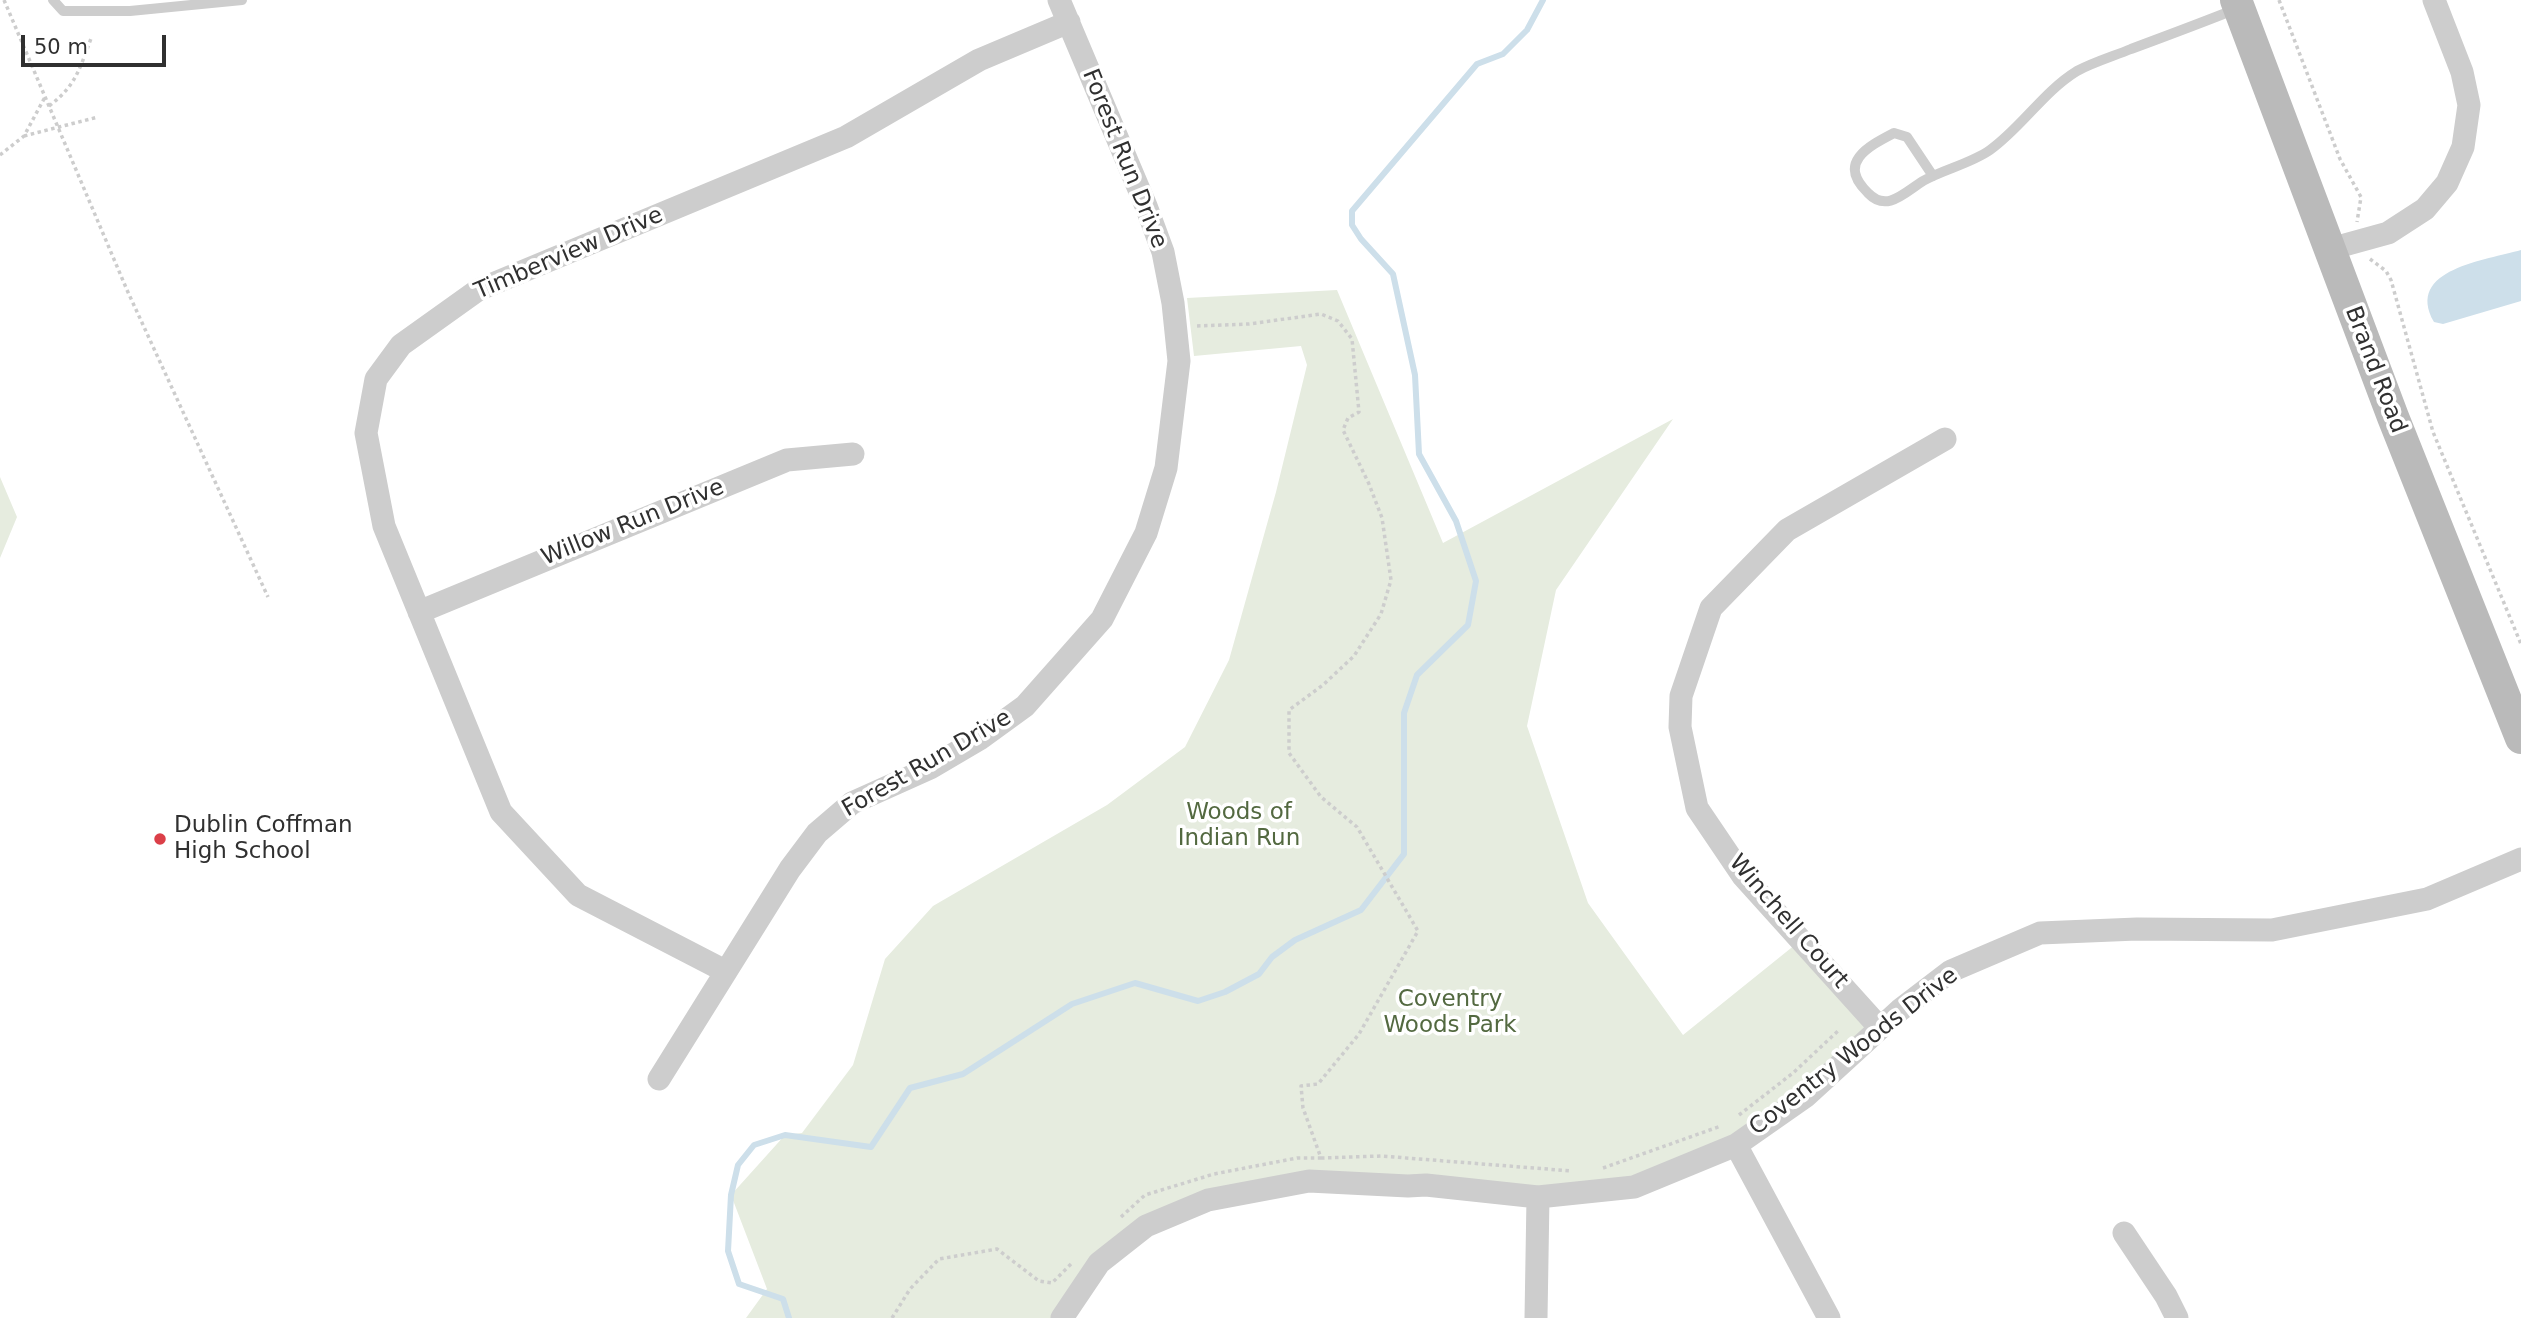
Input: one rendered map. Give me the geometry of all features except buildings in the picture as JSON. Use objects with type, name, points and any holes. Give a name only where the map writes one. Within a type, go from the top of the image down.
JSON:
[{"type":"main road","name":"Brand Road","points":[[2238,4],[2393,417],[2521,738]]},
{"type":"street","name":"Forest Run Drive","points":[[659,1079],[790,869],[817,833],[852,803],[930,768],[981,738],[1025,706],[1101,620],[1146,533],[1166,468],[1179,361],[1175,325],[1163,252],[1059,0]]},
{"type":"street","points":[[2330,250],[2388,233],[2425,209],[2447,183],[2463,146],[2469,105],[2462,72],[2434,0]]},
{"type":"street","name":"Timberview Drive","points":[[725,971],[578,895],[501,812],[384,526],[366,433],[376,379],[401,345],[478,290],[846,137],[979,60],[1069,22]]},
{"type":"street","name":"Winchell Court","points":[[1880,1028],[1743,876],[1697,808],[1680,727],[1681,696],[1711,608],[1787,530],[1945,439]]},
{"type":"street","name":"Willow Run Drive","points":[[419,612],[787,460],[853,454]]},
{"type":"street","name":"Coventry Woods Drive","points":[[1062,1318],[1098,1263],[1146,1226],[1208,1200],[1309,1181],[1426,1185],[1538,1197],[1634,1187],[1806,1096],[1900,1010],[1951,971],[2040,933],[2137,929],[2272,930],[2427,899],[2521,859]]},
{"type":"street","points":[[1732,1134],[1829,1318]]},
{"type":"street","points":[[1536,1318],[1538,1197]]},
{"type":"street","points":[[2124,1233],[2166,1296],[2177,1318]]},
{"type":"lane","points":[[53,0],[63,10],[80,5],[131,6],[242,0]]},
{"type":"lane","points":[[1933,176],[1908,137],[1894,133],[1860,154],[1854,166],[1856,178],[1868,194],[1878,202],[1887,203],[1933,176],[1987,152],[2015,130],[2050,92],[2078,71],[2238,4]]},
{"type":"path","points":[[4,0],[127,290],[268,597]]},
{"type":"path","points":[[2279,0],[2340,159],[2361,197],[2357,222],[2371,261],[2386,271],[2391,280],[2433,432],[2521,644]]},
{"type":"path","points":[[49,106],[66,93],[74,82],[92,36]]},
{"type":"path","points":[[0,155],[24,136],[46,97]]},
{"type":"path","points":[[24,136],[98,117]]},
{"type":"path","points":[[1175,325],[1221,327],[1321,314],[1338,321],[1352,339],[1359,412],[1348,418],[1343,430],[1382,518],[1391,580],[1381,614],[1354,656],[1323,685],[1289,710],[1289,753],[1321,797],[1357,827],[1418,931],[1359,1034],[1318,1084],[1300,1086],[1303,1108],[1321,1157]]},
{"type":"path","points":[[1739,1115],[1793,1073],[1839,1030]]},
{"type":"path","points":[[1591,1172],[1682,1142],[1732,1134]]},
{"type":"path","points":[[1118,1220],[1145,1195],[1214,1174],[1297,1158],[1381,1156],[1579,1171]]},
{"type":"path","points":[[891,1318],[910,1289],[939,1259],[997,1249],[1039,1280],[1052,1283],[1080,1255]]},
{"type":"green space","name":"Coventry Woods Park","points":[[1337,290],[1443,543],[1673,419],[1556,590],[1527,726],[1588,903],[1683,1035],[1801,940],[1880,1028],[1736,1145],[1634,1187],[1538,1197],[1309,1181],[1146,1226],[1062,1318],[746,1318],[767,1289],[731,1195],[785,1135],[802,1133],[853,1065],[885,959],[933,906],[1107,805],[1185,747],[1229,660],[1276,492],[1307,365],[1301,346],[1194,356],[1187,298]]},
{"type":"green space","points":[[0,477],[17,517],[0,558]]},
{"type":"water","points":[[2521,250],[2521,301],[2443,324],[2434,322],[2428,304],[2430,290],[2439,279],[2471,263]]},
{"type":"waterway","points":[[789,1318],[783,1299],[739,1284],[728,1251],[731,1195],[738,1165],[754,1145],[785,1135],[871,1147],[910,1088],[963,1074],[1072,1004],[1135,983],[1198,1001],[1225,992],[1259,974],[1272,957],[1295,940],[1361,910],[1404,854],[1404,713],[1417,675],[1468,625],[1476,581],[1456,521],[1419,454],[1415,375],[1393,274],[1361,239],[1352,225],[1352,211],[1477,64],[1503,54],[1527,30],[1543,0]]},
{"type":"place","name":"Dublin Coffman High School","points":[[160,839]]},
{"type":"park label","name":"Woods of Indian Run","points":[[1239,826]]}]
